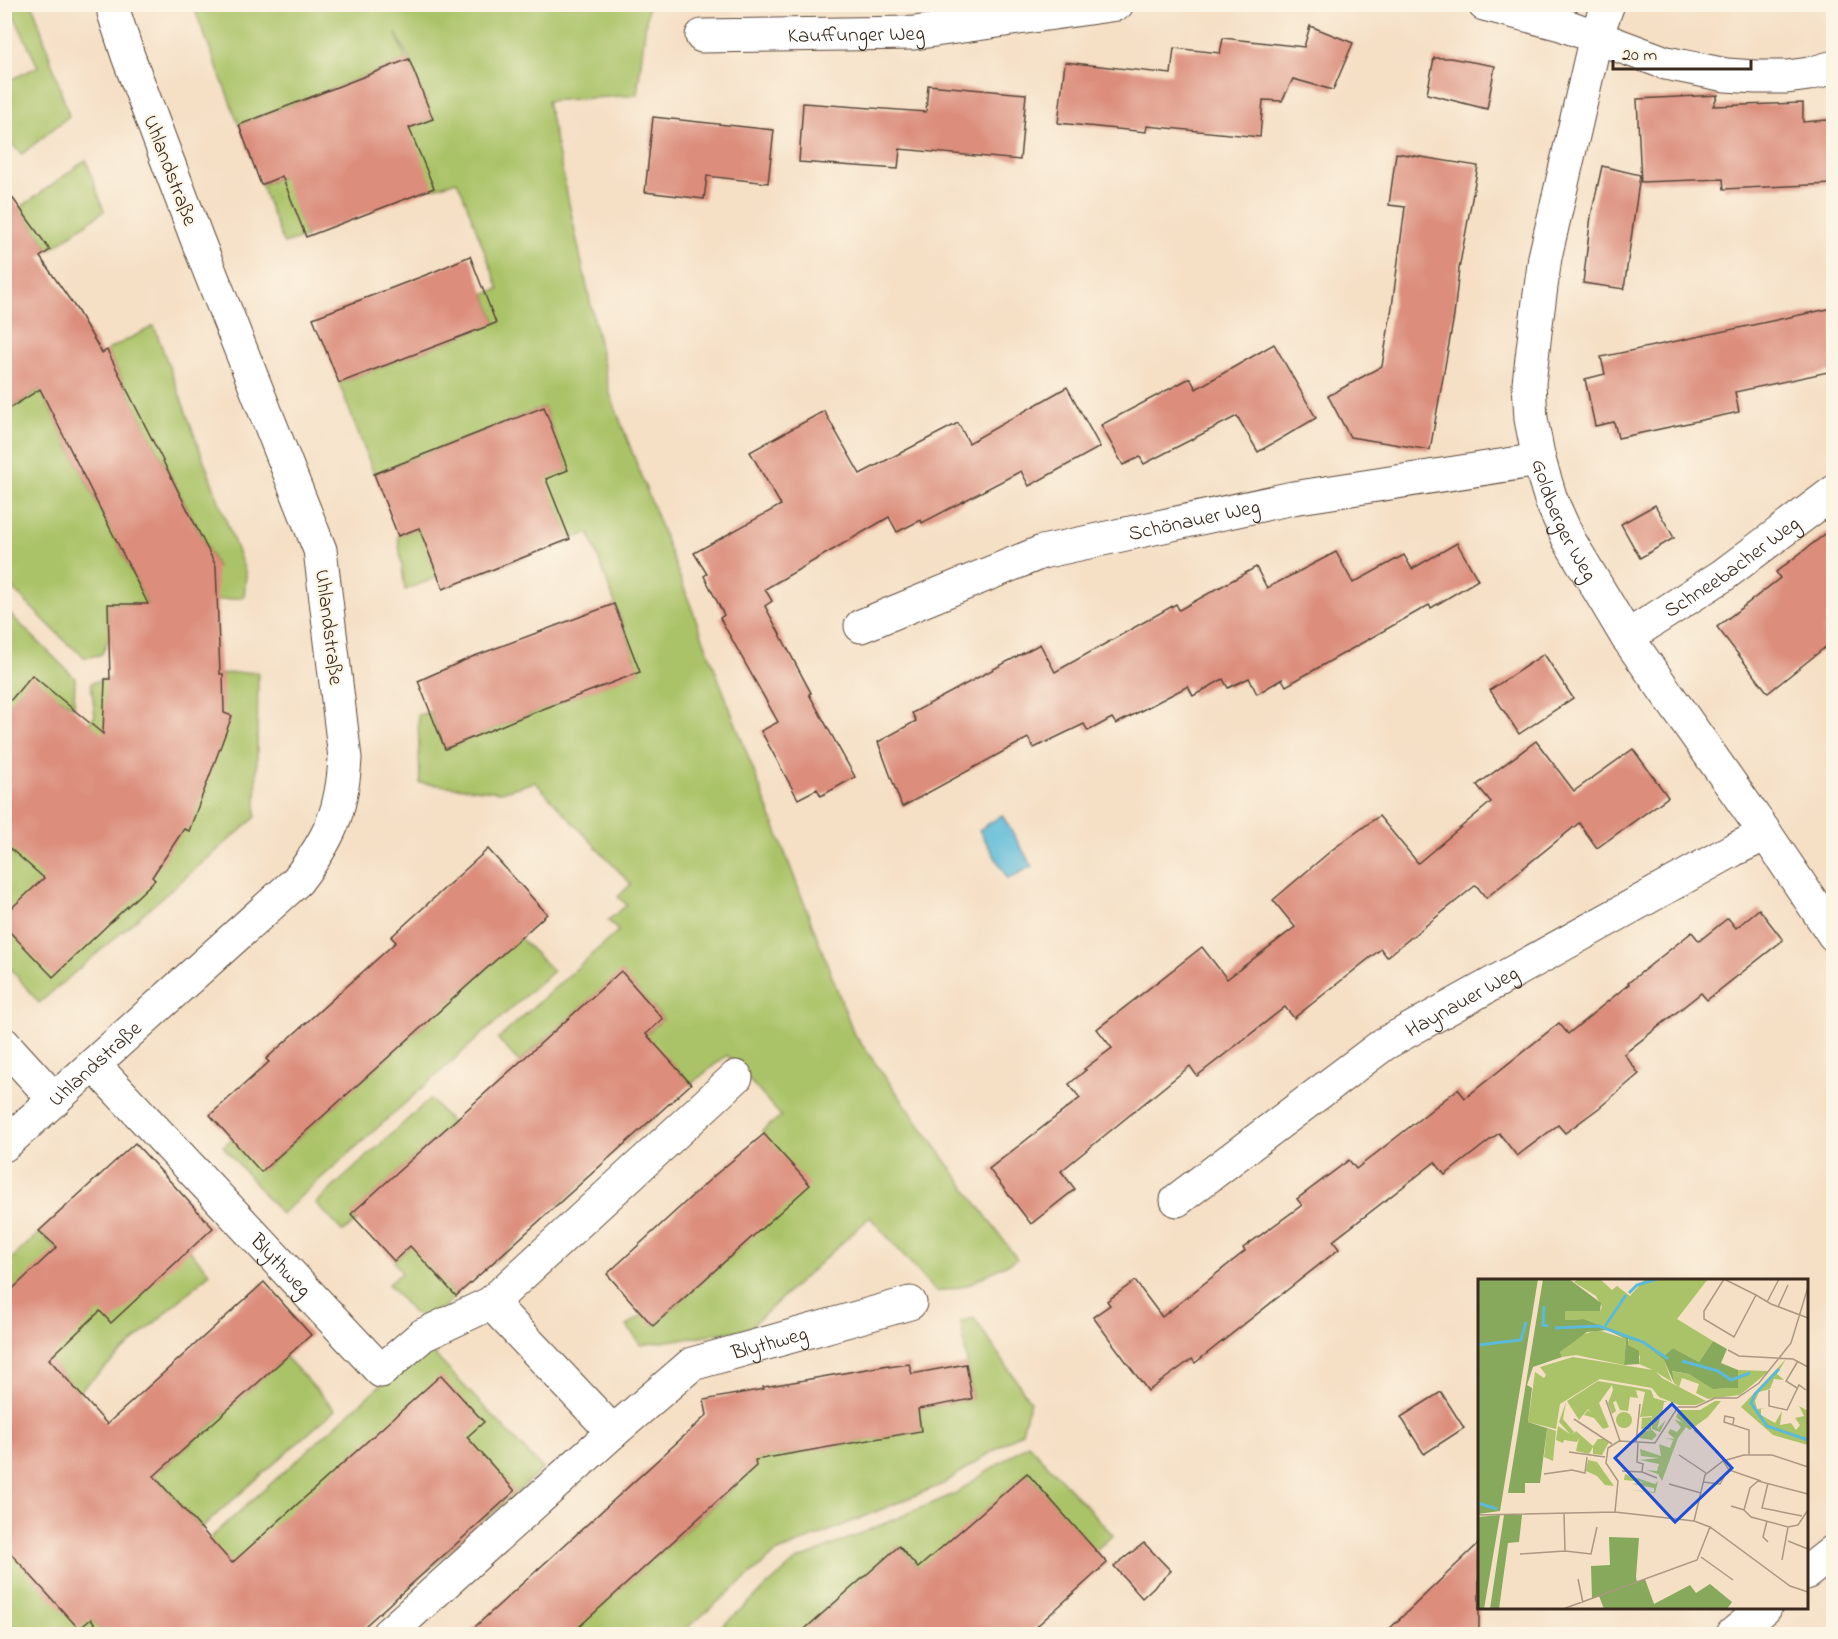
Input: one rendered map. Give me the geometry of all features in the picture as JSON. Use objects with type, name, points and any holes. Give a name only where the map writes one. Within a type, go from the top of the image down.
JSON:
[{"type":"street","name":"Uhlandstraße","points":[[4,1145],[297,881],[327,836],[336,816],[344,787],[345,758],[320,550],[160,143],[128,56],[114,13],[114,4]]},
{"type":"street","name":"Kauffunger Weg","points":[[702,36],[914,33],[1117,4]]},
{"type":"street","points":[[1484,4],[1532,15],[1596,36],[1666,63],[1726,75],[1787,77],[1833,68]]},
{"type":"street","name":"Goldberger Weg","points":[[1608,4],[1596,36],[1545,257],[1529,383],[1531,419],[1539,460],[1551,500],[1569,540],[1628,637],[1766,834],[1833,935]]},
{"type":"street","name":"Schönauer Weg","points":[[861,626],[1042,552],[1293,498],[1539,460]]},
{"type":"street","name":"Schneebacher Weg","points":[[1628,637],[1722,576],[1833,492]]},
{"type":"street","name":"Haynauer Weg","points":[[1177,1200],[1384,1044],[1723,855],[1766,834]]},
{"type":"street","points":[[4,1044],[55,1100]]},
{"type":"street","name":"Blythweg","points":[[94,1065],[381,1371],[423,1335],[491,1303],[736,1077]]},
{"type":"street","points":[[491,1303],[613,1432]]},
{"type":"street","name":"Blythweg","points":[[388,1635],[613,1432],[692,1364],[910,1303]]},
{"type":"street","points":[[1808,1571],[1833,1551]]},
{"type":"street","points":[[1733,1635],[1764,1609]]},
{"type":"green space","points":[[5,4],[33,5],[69,116],[22,154],[5,138],[5,82],[38,67],[10,7],[5,10]]},
{"type":"green space","points":[[193,5],[648,5],[637,95],[547,101],[610,394],[854,1034],[1017,1259],[965,1286],[936,1292],[870,1217],[748,1329],[641,1345],[627,1326],[643,1314],[654,1325],[747,1241],[764,1134],[762,1131],[781,1116],[727,1055],[691,1084],[667,1058],[633,1089],[657,1115],[625,1144],[601,1118],[567,1149],[590,1176],[558,1205],[533,1179],[500,1210],[523,1236],[491,1265],[466,1240],[432,1270],[456,1296],[429,1320],[413,1313],[388,1284],[402,1273],[394,1261],[663,1019],[621,972],[519,1062],[498,1039],[618,931],[608,920],[627,905],[618,897],[631,884],[535,782],[501,792],[420,783],[418,715],[430,712],[445,749],[640,671],[589,533],[570,539],[557,506],[514,523],[527,556],[486,572],[430,555],[438,577],[405,590],[398,536],[568,470],[544,407],[374,474],[339,383],[496,323],[485,294],[499,289],[462,192],[457,181],[434,188],[294,205],[306,237],[284,244],[261,185],[433,119],[396,33],[406,60],[239,125]]},
{"type":"green space","points":[[86,160],[104,211],[50,250],[20,208]]},
{"type":"green space","points":[[154,326],[246,574],[244,597],[148,604],[217,567],[107,350]]},
{"type":"green space","points":[[40,389],[148,604],[108,604],[109,637],[102,654],[86,658],[68,644],[5,581],[5,412]]},
{"type":"green space","points":[[5,609],[75,678],[74,707],[58,697],[5,758]]},
{"type":"green space","points":[[258,672],[256,817],[39,1003],[5,962],[5,820],[95,716],[91,683],[105,679]]},
{"type":"green space","points":[[520,938],[553,971],[281,1214],[223,1146],[232,1139],[262,1171]]},
{"type":"green space","points":[[430,1099],[452,1123],[352,1214],[357,1221],[343,1232],[316,1203]]},
{"type":"green space","points":[[40,1232],[56,1249],[100,1311],[182,1242],[210,1273],[78,1392],[5,1310],[4,1266]]},
{"type":"green space","points":[[974,1318],[1030,1401],[1022,1432],[943,1484],[776,1553],[680,1634],[570,1634],[736,1485],[736,1463],[921,1431],[918,1409],[972,1399],[961,1321]]},
{"type":"green space","points":[[425,1345],[543,1469],[355,1634],[293,1634],[208,1540]]},
{"type":"green space","points":[[286,1357],[335,1410],[201,1528],[130,1449],[161,1470]]},
{"type":"green space","points":[[1028,1444],[1113,1535],[1003,1631],[1078,1531],[1027,1473],[966,1527],[924,1574],[899,1546],[799,1634],[713,1634],[796,1561],[954,1494]]},
{"type":"green space","points":[[4,1546],[91,1619],[104,1634],[16,1634],[5,1621]]},
{"type":"water","points":[[1002,815],[1032,866],[1008,879],[979,830]]},
{"type":"building","points":[[1310,26],[1353,43],[1333,90],[1293,79],[1282,101],[1263,100],[1260,137],[1147,126],[1146,132],[1058,123],[1065,62],[1171,74],[1174,48],[1220,53],[1223,38],[1304,47]]},
{"type":"building","points":[[1434,58],[1450,58],[1495,66],[1487,109],[1427,94]]},
{"type":"building","points":[[409,59],[433,119],[409,128],[434,188],[306,237],[282,176],[261,185],[239,125]]},
{"type":"building","points":[[928,85],[1026,94],[1020,160],[900,149],[898,169],[799,162],[803,103],[926,112]]},
{"type":"building","points":[[1718,95],[1713,106],[1803,103],[1803,122],[1827,120],[1828,133],[1833,132],[1833,184],[1724,189],[1723,179],[1641,182],[1637,99]]},
{"type":"building","points":[[653,117],[774,130],[768,183],[707,176],[704,199],[645,192]]},
{"type":"building","points":[[1396,153],[1478,166],[1430,450],[1350,437],[1328,396],[1382,366],[1405,207],[1389,205]]},
{"type":"building","points":[[1602,166],[1640,175],[1624,289],[1583,283],[1591,216]]},
{"type":"building","points":[[4,186],[50,250],[40,257],[77,310],[102,353],[107,350],[216,566],[220,674],[223,674],[224,713],[232,716],[189,831],[184,829],[152,877],[155,880],[53,977],[4,926],[4,915],[44,878],[4,843],[4,708],[32,675],[103,734],[105,679],[110,679],[108,604],[148,604],[40,389],[4,412]]},
{"type":"building","points":[[470,256],[496,323],[339,383],[313,318]]},
{"type":"building","points":[[1833,308],[1833,371],[1735,392],[1739,412],[1618,438],[1614,422],[1595,426],[1585,379],[1605,374],[1601,357]]},
{"type":"building","points":[[1274,344],[1316,418],[1258,452],[1237,416],[1144,464],[1140,457],[1123,465],[1101,425],[1190,378],[1196,389]]},
{"type":"building","points":[[1067,387],[1100,447],[1029,486],[1021,471],[922,523],[921,520],[897,532],[889,517],[765,589],[772,601],[765,606],[811,693],[809,694],[855,777],[821,796],[817,789],[798,799],[761,731],[778,722],[720,618],[724,615],[704,576],[707,574],[694,553],[781,505],[750,452],[824,411],[860,474],[958,423],[969,443]]},
{"type":"building","points":[[544,407],[568,470],[546,479],[570,539],[443,589],[419,528],[398,536],[374,474]]},
{"type":"building","points":[[1655,505],[1674,538],[1640,558],[1621,524]]},
{"type":"building","points":[[1833,528],[1833,641],[1768,693],[1717,627],[1780,578],[1776,572]]},
{"type":"building","points":[[1457,543],[1478,580],[1286,686],[1282,679],[1257,694],[1249,678],[1228,688],[1223,679],[1193,696],[1188,686],[1116,724],[1112,718],[1088,731],[1084,724],[1034,748],[1028,738],[902,807],[878,742],[916,721],[912,713],[1040,644],[1055,672],[1176,604],[1179,610],[1256,567],[1267,588],[1336,552],[1353,583],[1404,555],[1412,569]]},
{"type":"building","points":[[614,604],[640,672],[445,749],[418,681],[472,657]]},
{"type":"building","points":[[1544,654],[1573,698],[1519,734],[1490,690]]},
{"type":"building","points":[[1536,741],[1574,791],[1633,749],[1668,797],[1597,848],[1579,823],[1486,898],[1476,885],[1387,957],[1381,949],[1294,1018],[1285,1007],[1197,1076],[1190,1066],[1061,1171],[1075,1189],[1031,1224],[989,1169],[1080,1098],[1069,1084],[1086,1070],[1084,1069],[1112,1048],[1097,1029],[1202,947],[1227,979],[1295,927],[1273,900],[1333,849],[1379,816],[1418,863],[1491,802],[1477,785]]},
{"type":"building","points":[[488,849],[547,914],[261,1172],[210,1115],[269,1062],[266,1059],[396,942],[391,937]]},
{"type":"building","points":[[1759,909],[1783,940],[1707,1000],[1701,993],[1624,1054],[1639,1074],[1599,1108],[1565,1133],[1558,1125],[1517,1156],[1499,1133],[1445,1175],[1435,1162],[1333,1241],[1339,1249],[1195,1363],[1192,1359],[1148,1391],[1093,1317],[1110,1305],[1107,1301],[1135,1281],[1162,1317],[1245,1251],[1243,1248],[1302,1205],[1297,1199],[1349,1160],[1356,1169],[1458,1089],[1465,1098],[1559,1023],[1568,1034],[1692,932],[1699,941],[1728,918],[1736,928]]},
{"type":"building","points":[[621,971],[663,1019],[646,1034],[691,1084],[456,1296],[410,1246],[394,1261],[351,1214]]},
{"type":"building","points":[[764,1134],[810,1185],[653,1326],[607,1274],[715,1175]]},
{"type":"building","points":[[135,1143],[213,1228],[111,1323],[100,1311],[49,1359],[107,1424],[264,1282],[311,1335],[154,1476],[232,1563],[441,1375],[484,1422],[467,1437],[515,1491],[355,1635],[104,1635],[91,1619],[79,1629],[4,1546],[4,1297],[57,1247],[39,1231]]},
{"type":"building","points":[[909,1364],[912,1374],[966,1364],[972,1399],[918,1409],[921,1431],[755,1460],[756,1466],[570,1635],[466,1635],[707,1415],[704,1400],[764,1389],[763,1387],[889,1365],[889,1367]]},
{"type":"building","points":[[1441,1392],[1464,1428],[1424,1454],[1401,1417]]},
{"type":"building","points":[[1027,1473],[1107,1563],[1027,1635],[798,1635],[899,1546],[918,1568]]},
{"type":"building","points":[[1144,1543],[1171,1571],[1142,1598],[1114,1566]]},
{"type":"building","points":[[1478,1544],[1479,1635],[1383,1635]]}]
